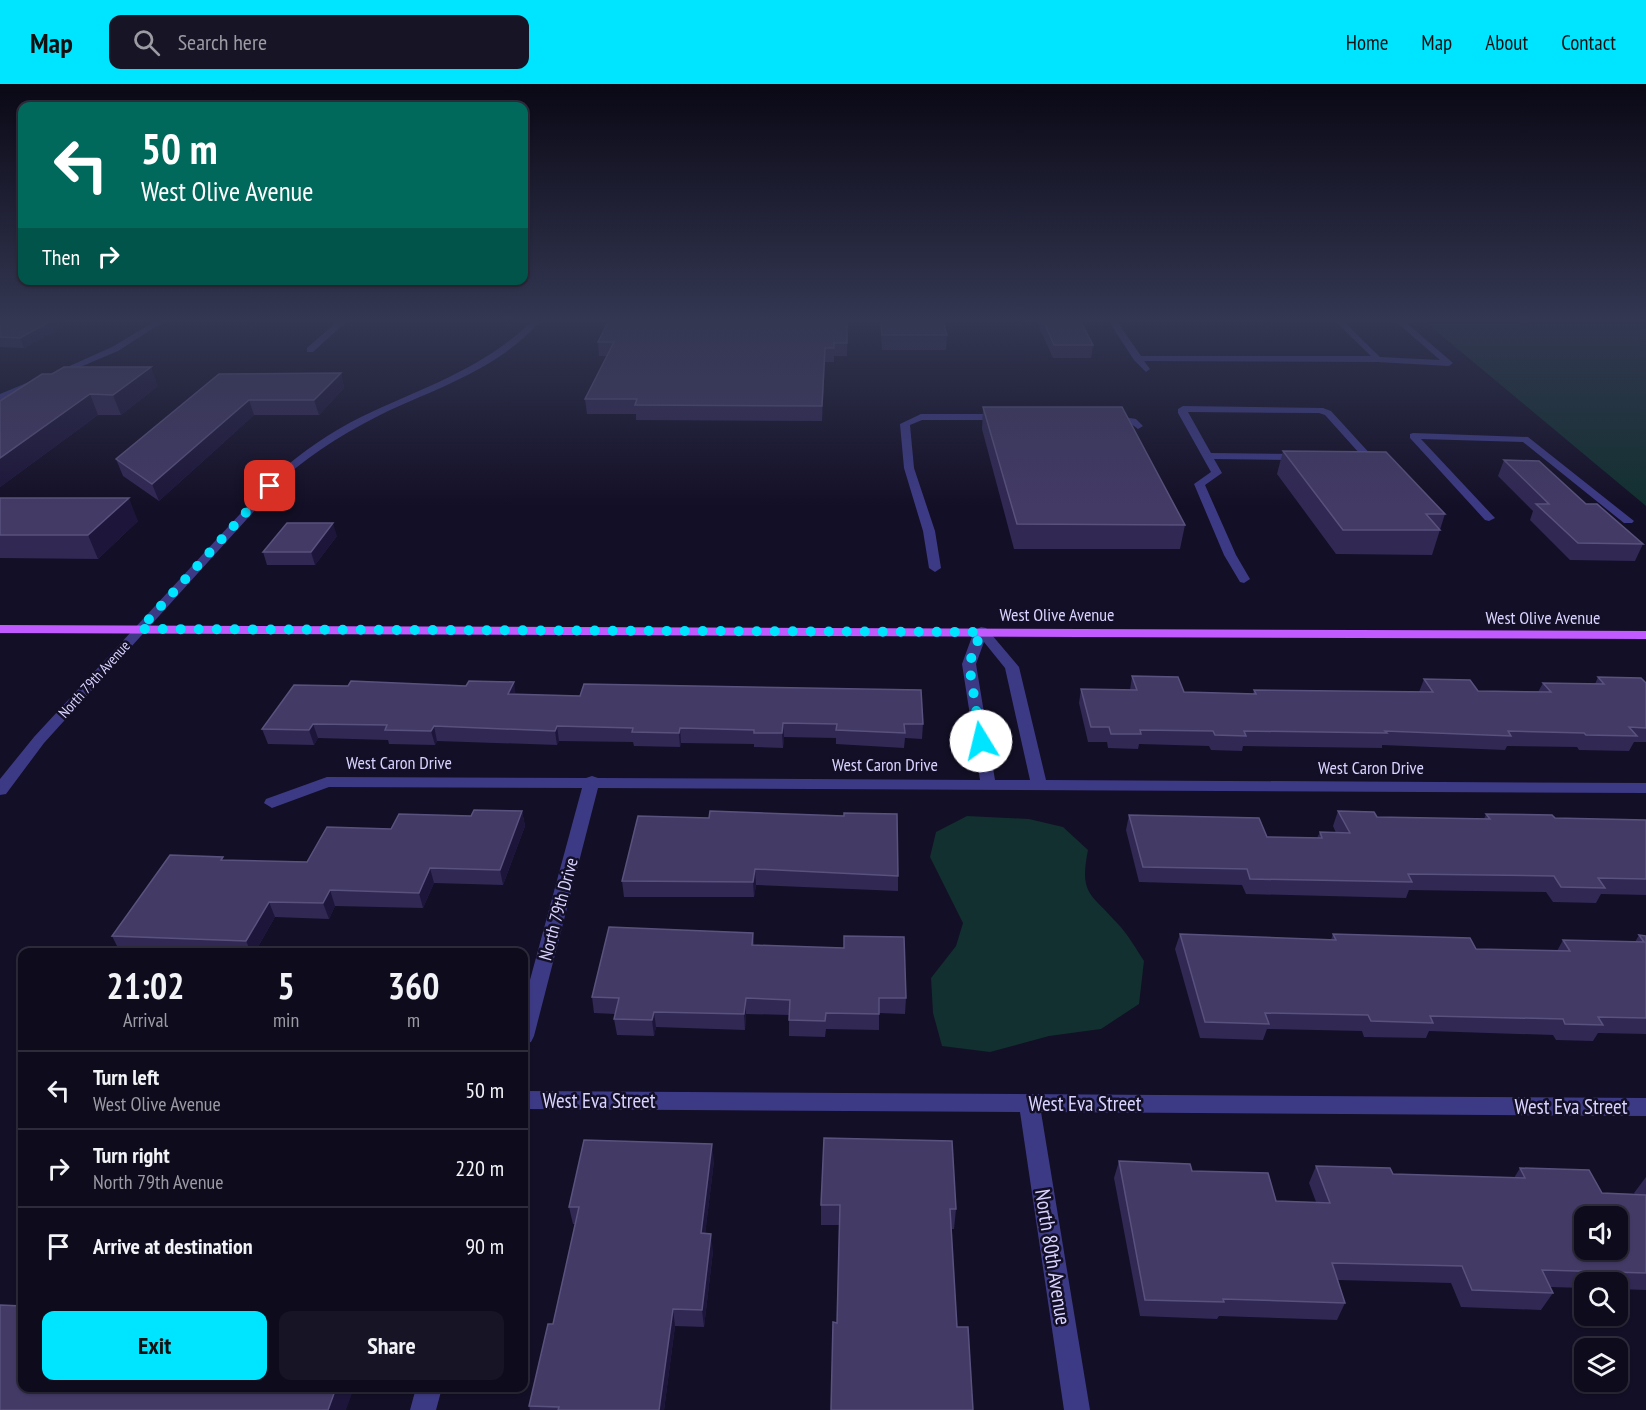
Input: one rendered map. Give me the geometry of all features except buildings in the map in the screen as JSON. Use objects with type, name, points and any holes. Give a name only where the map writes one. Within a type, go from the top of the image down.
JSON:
[{"type":"main road","name":"West Olive Avenue","points":[[0,629],[1646,635]]},
{"type":"street","points":[[0,397],[37,382]]},
{"type":"street","name":"North 79th Avenue","points":[[0,790],[32,748],[293,463],[315,447],[364,419],[444,382]]},
{"type":"street","points":[[1244,579],[1230,555],[1199,484],[1217,472],[1183,413],[1183,409],[1320,410],[1328,413],[1368,457],[1345,457]]},
{"type":"street","points":[[935,568],[929,531],[909,468],[905,424],[921,417],[1014,417]]},
{"type":"street","points":[[1096,417],[1133,421],[1138,426]]},
{"type":"street","points":[[1489,518],[1413,436],[1526,439],[1628,521]]},
{"type":"street","points":[[1208,456],[1311,457]]},
{"type":"street","points":[[988,784],[969,664],[981,632],[1012,667],[1039,784]]},
{"type":"street","name":"West Caron Drive","points":[[272,803],[327,782],[592,781],[1646,788]]},
{"type":"street","name":"North 79th Drive","points":[[528,1021],[592,781]]},
{"type":"street","name":"West Eva Street","points":[[528,1100],[1646,1107]]},
{"type":"street","name":"North 80th Avenue","points":[[1029,1103],[1077,1410]]},
{"type":"street","points":[[423,1410],[428,1392]]},
{"type":"green space","points":[[1497,382],[1646,382],[1646,506]]},
{"type":"green space","points":[[967,816],[1029,819],[1063,827],[1088,850],[1085,876],[1089,892],[1125,932],[1144,961],[1139,1004],[1101,1029],[1049,1036],[990,1052],[942,1046],[933,1013],[931,978],[956,946],[963,923],[930,857],[936,832]]},
{"type":"route","points":[[270,486],[140,629],[981,632],[969,664],[981,741]]}]
